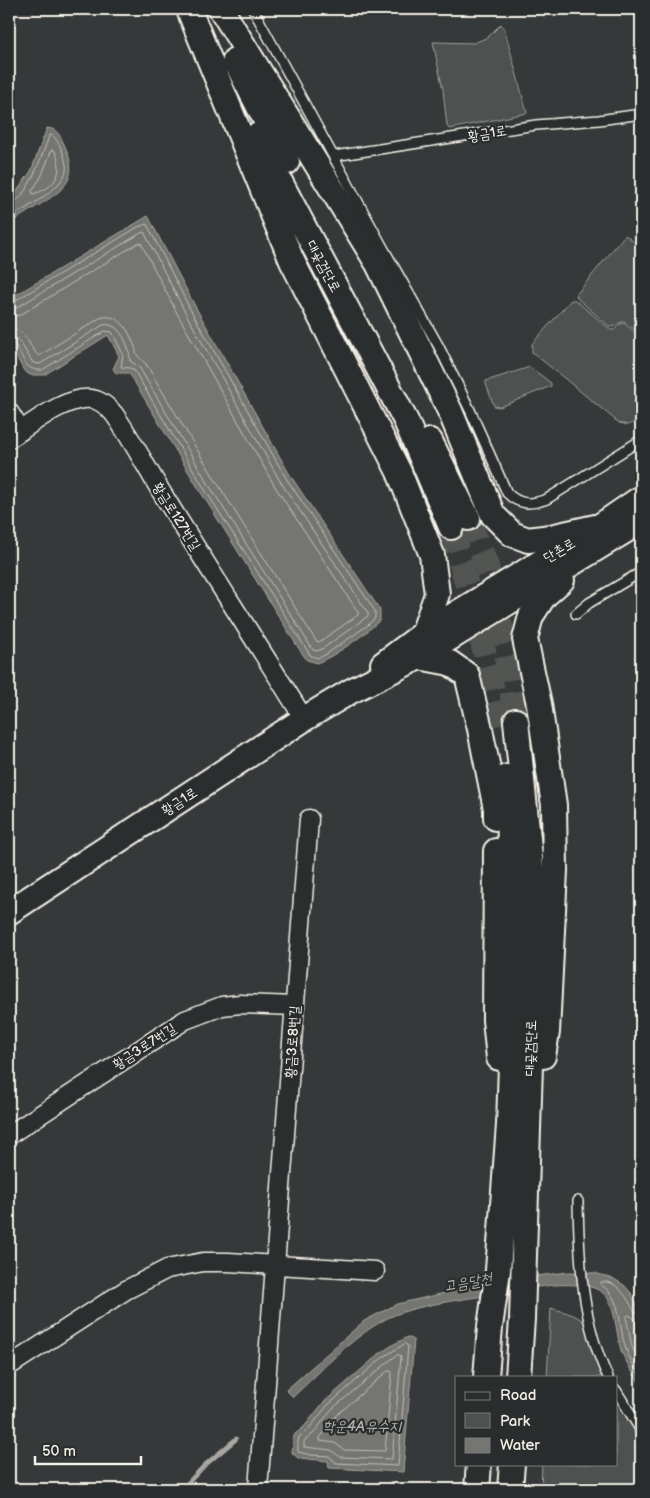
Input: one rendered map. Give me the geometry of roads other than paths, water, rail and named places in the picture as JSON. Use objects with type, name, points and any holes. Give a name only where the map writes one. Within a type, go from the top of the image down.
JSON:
[{"type":"main road","points":[[195,9],[292,261],[400,472],[432,555],[437,594],[423,634]]},
{"type":"main road","name":"대곶검단로","points":[[195,9],[428,435],[460,522]]},
{"type":"main road","points":[[221,9],[376,248],[378,264],[450,411],[493,515],[512,534],[528,540],[551,537],[598,537]]},
{"type":"main road","name":"단촌로","points":[[478,610],[598,537],[641,498]]},
{"type":"main road","name":"단촌로","points":[[598,537],[641,522]]},
{"type":"main road","points":[[518,1139],[548,1032],[555,870],[554,805],[539,704],[525,639],[531,616],[544,596],[598,537]]},
{"type":"main road","name":"황금1로","points":[[350,691],[423,634],[478,610]]},
{"type":"main road","name":"황금1로","points":[[9,912],[304,719],[350,691],[419,658],[478,610]]},
{"type":"main road","points":[[419,658],[450,663],[467,675],[480,729],[496,810],[495,1020],[518,1139]]},
{"type":"main road","name":"대곶검단로","points":[[486,1376],[490,1327],[518,1139],[535,907],[508,723]]},
{"type":"main road","name":"대곶검단로","points":[[518,1139],[524,1253],[518,1376]]},
{"type":"main road","points":[[477,1489],[479,1466]]},
{"type":"main road","points":[[510,1489],[512,1466]]},
{"type":"street","name":"황금로127번길","points":[[15,435],[62,406],[78,400],[88,398],[107,406],[124,429],[167,502],[304,719]]},
{"type":"street","points":[[9,412],[15,435]]},
{"type":"street","name":"황금3로8번길","points":[[258,1489],[309,819]]},
{"type":"street","name":"황금3로7번길","points":[[9,1135],[185,1020],[222,1006],[240,1004],[295,1006]]},
{"type":"street","points":[[9,1366],[126,1290],[167,1269],[203,1262],[228,1262],[375,1271]]},
{"type":"lane","points":[[253,9],[334,156],[376,248],[451,369],[501,483],[513,499],[528,504],[547,499],[641,440]]},
{"type":"lane","name":"황금1로","points":[[334,156],[528,126],[599,120],[641,114]]},
{"type":"lane","points":[[576,614],[589,603],[641,572]]},
{"type":"lane","points":[[578,1201],[580,1266],[584,1304],[599,1356],[608,1376]]},
{"type":"lane","points":[[618,1393],[641,1431]]},
{"type":"water","points":[[47,128],[53,129],[62,139],[71,165],[70,174],[62,188],[47,201],[9,223],[9,203],[31,171]]},
{"type":"water","points":[[148,216],[195,306],[290,475],[380,610],[380,620],[374,626],[341,650],[317,663],[307,660],[301,652],[129,373],[116,373],[113,369],[119,356],[108,335],[44,375],[30,375],[24,371],[9,343],[9,299]]},
{"type":"water","points":[[569,1272],[595,1273],[614,1279],[624,1285],[631,1293],[641,1313],[641,1385],[622,1353],[611,1304],[603,1293],[582,1285],[557,1285],[441,1303],[394,1315],[358,1337],[293,1397],[286,1390],[364,1321],[397,1304],[458,1290]]},
{"type":"water","name":"학운4A유수지","points":[[408,1337],[414,1340],[403,1472],[329,1468],[328,1461],[298,1458],[292,1453],[295,1434],[304,1427],[323,1403],[379,1354]]},
{"type":"waterway","name":"고음달천","points":[[182,1489],[205,1465],[236,1439]]},
{"type":"tunnel","points":[[468,518],[487,566],[502,631],[516,721]]},
{"type":"tunnel","points":[[451,527],[480,633],[501,725]]}]
